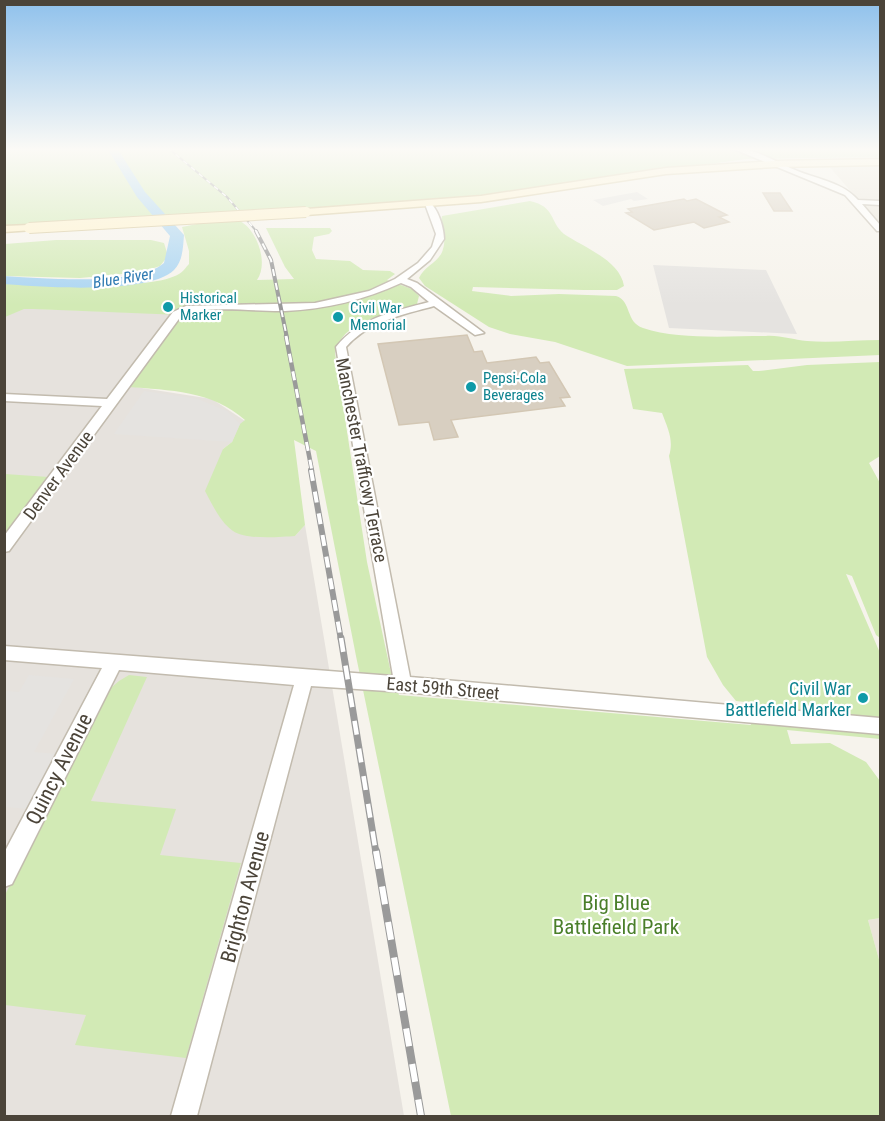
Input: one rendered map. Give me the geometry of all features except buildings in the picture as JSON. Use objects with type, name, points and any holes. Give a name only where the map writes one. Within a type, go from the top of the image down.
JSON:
[{"type":"main road","points":[[4,229],[468,200]]},
{"type":"main road","points":[[306,212],[411,212],[435,219]]},
{"type":"street","points":[[858,202],[880,203]]},
{"type":"street","points":[[858,202],[880,229]]},
{"type":"street","points":[[429,204],[440,232],[437,246],[429,257],[402,280],[414,285],[479,333]]},
{"type":"street","name":"Denver Avenue","points":[[4,547],[177,314],[183,310],[199,307],[281,309],[314,305],[360,295],[402,280]]},
{"type":"street","name":"Manchester Trafficwy Terrace","points":[[404,684],[341,347],[350,334],[372,322],[436,303]]},
{"type":"street","points":[[4,397],[111,403]]},
{"type":"street","name":"East 59th Street","points":[[4,653],[404,684],[880,726]]},
{"type":"street","name":"Quincy Avenue","points":[[4,876],[114,662]]},
{"type":"street","name":"Brighton Avenue","points":[[184,1116],[305,678]]},
{"type":"shaded area","points":[[594,200],[626,200],[603,206]]},
{"type":"shaded area","points":[[859,200],[880,200],[880,225]]},
{"type":"shaded area","points":[[653,265],[766,270],[797,334],[669,328]]},
{"type":"shaded area","points":[[11,308],[177,314],[129,386],[212,399],[245,421],[232,442],[223,449],[295,536],[305,525],[404,1116],[5,1116],[5,314]]},
{"type":"shaded area","points":[[144,391],[198,399],[227,411],[240,424],[232,442],[114,434]]},
{"type":"shaded area","points":[[29,675],[74,679],[34,752],[58,754],[29,809],[5,807],[4,694],[6,691],[19,692]]},
{"type":"shaded area","points":[[880,918],[880,963],[868,920]]},
{"type":"green space","points":[[5,200],[419,200],[313,208],[5,226]]},
{"type":"green space","points":[[530,201],[544,207],[564,234],[600,255],[616,269],[624,286],[617,290],[473,287],[472,291],[511,296],[559,294],[616,296],[624,302],[637,325],[657,332],[704,336],[771,336],[816,342],[880,340],[880,355],[627,366],[555,342],[510,334],[489,327],[425,286],[419,278],[424,270],[439,257],[443,249],[442,216]]},
{"type":"green space","name":"Big Blue Battlefield Park","points":[[240,221],[252,232],[259,248],[262,265],[257,280],[294,279],[285,267],[266,228],[330,228],[332,231],[329,234],[314,237],[312,250],[316,259],[350,261],[363,270],[390,271],[395,274],[387,280],[412,289],[419,296],[417,304],[365,321],[355,327],[339,342],[335,353],[367,562],[391,673],[399,695],[751,725],[745,702],[736,701],[723,685],[707,657],[669,456],[671,440],[666,424],[662,413],[633,409],[624,369],[748,365],[753,371],[759,371],[807,365],[880,362],[880,456],[869,463],[880,483],[880,638],[876,635],[852,576],[846,574],[880,653],[880,739],[787,730],[791,744],[830,743],[866,762],[880,781],[880,918],[868,920],[880,963],[880,1116],[451,1116],[316,451],[294,440],[305,525],[295,536],[263,537],[238,534],[224,523],[205,491],[223,449],[232,442],[240,424],[245,420],[232,410],[205,398],[175,391],[128,387],[181,315],[24,309],[5,317],[5,281],[121,284],[164,280],[180,273],[189,264],[189,251],[182,227]]},
{"type":"green space","points":[[56,240],[151,240],[164,243],[168,256],[160,266],[142,272],[80,278],[5,276],[5,244]]},
{"type":"green space","points":[[4,474],[49,477],[5,535]]},
{"type":"green space","points":[[129,675],[147,677],[91,801],[176,809],[160,855],[241,863],[186,1058],[75,1045],[86,1015],[5,1005],[4,897],[105,693]]},
{"type":"waterway","name":"Blue River","points":[[4,280],[64,283],[113,282],[154,275],[167,269],[175,254],[177,235],[145,200]]},
{"type":"railway","points":[[230,200],[257,232]]},
{"type":"railway","points":[[256,231],[271,260],[287,338]]},
{"type":"railway","points":[[286,336],[312,471]]},
{"type":"railway","points":[[311,470],[341,640]]},
{"type":"railway","points":[[341,638],[376,853]]},
{"type":"railway","points":[[376,851],[421,1116]]},
{"type":"place","name":"Historical Marker","points":[[168,307]]},
{"type":"place","name":"Civil War Memorial","points":[[338,317]]},
{"type":"place","name":"Pepsi-Cola Beverages","points":[[471,387]]},
{"type":"place","name":"Civil War Battlefield Marker","points":[[863,698]]}]
